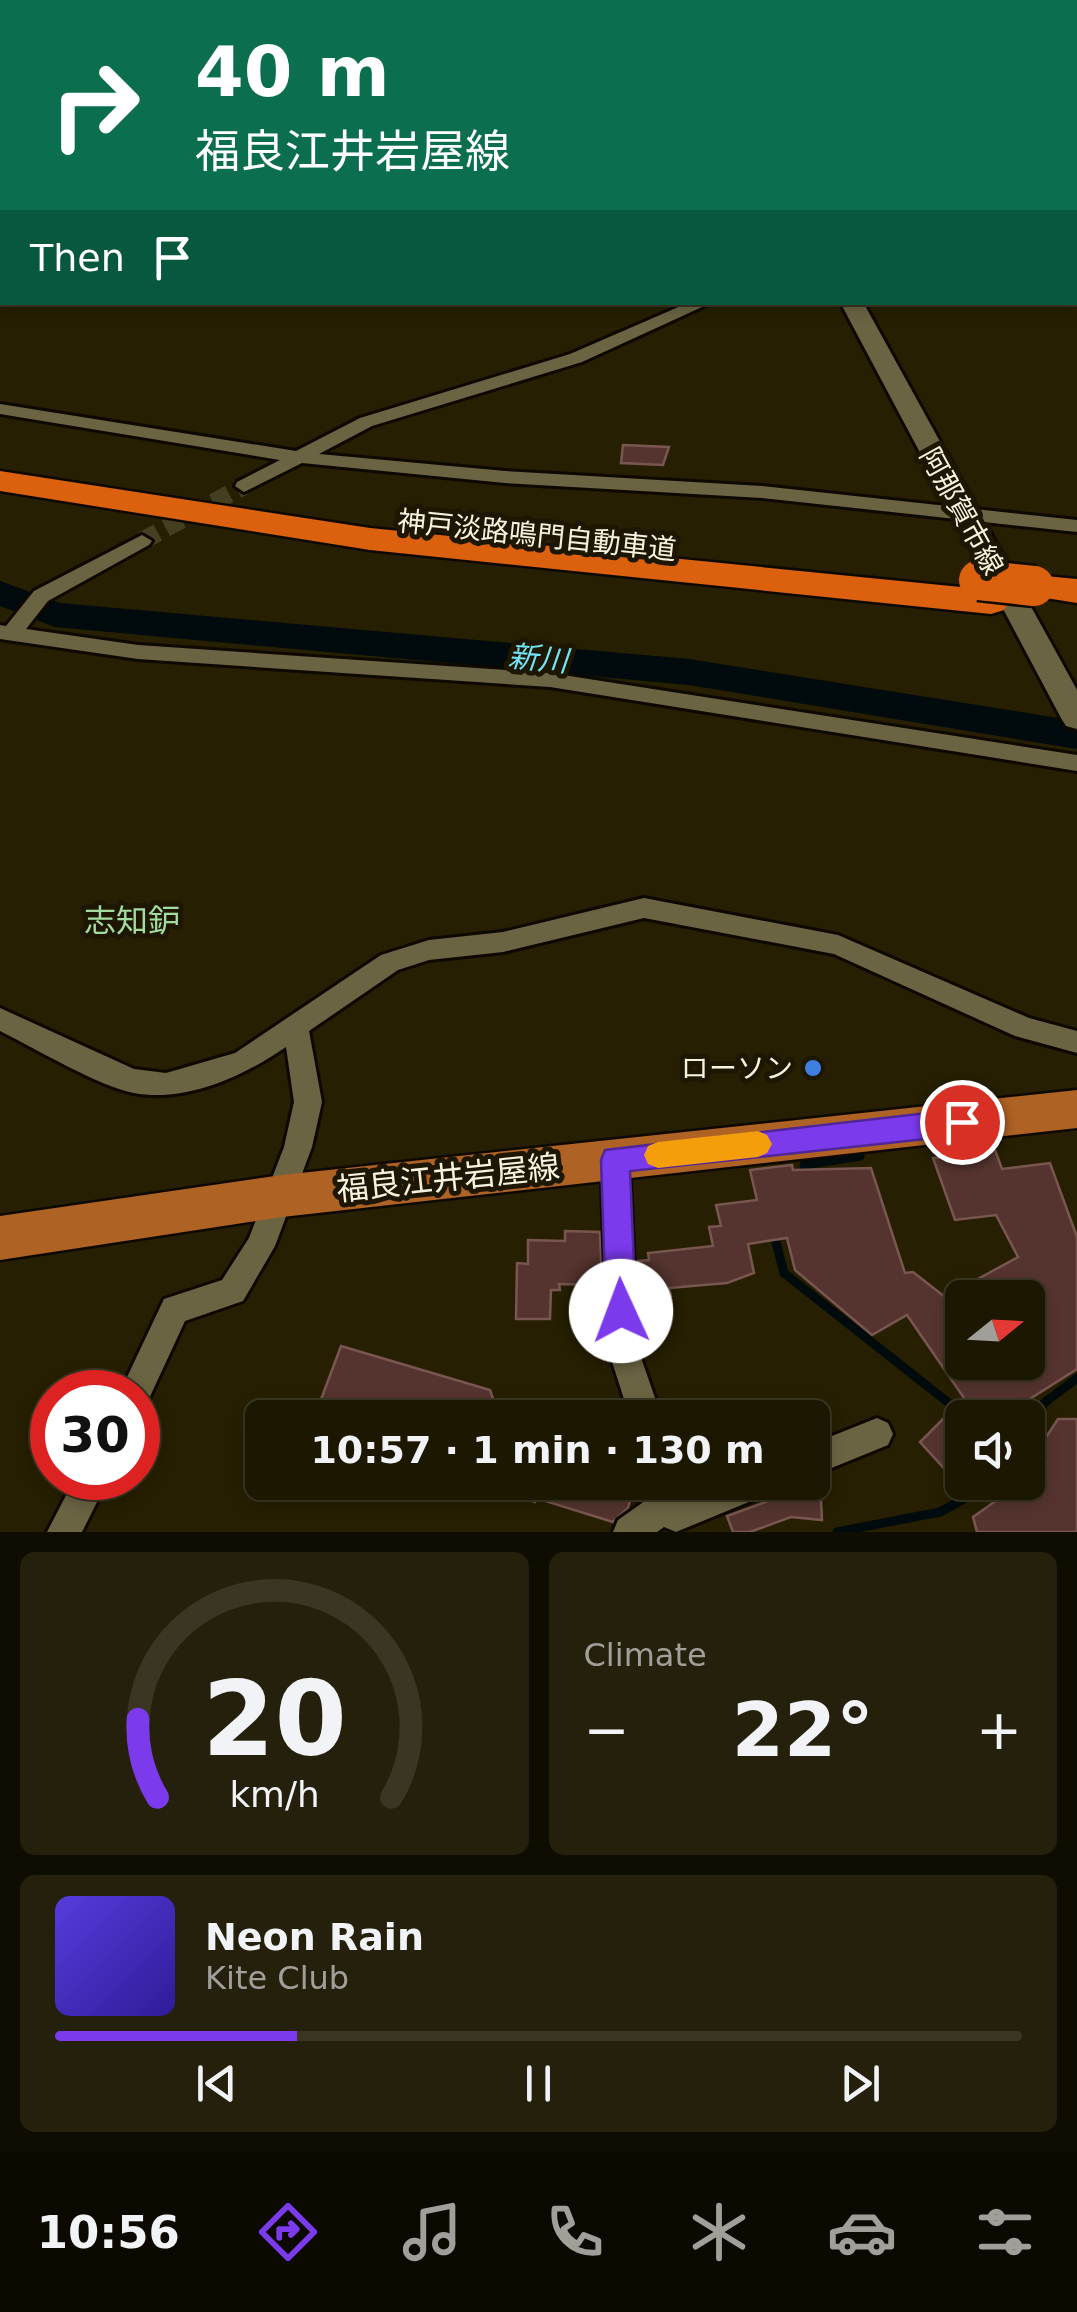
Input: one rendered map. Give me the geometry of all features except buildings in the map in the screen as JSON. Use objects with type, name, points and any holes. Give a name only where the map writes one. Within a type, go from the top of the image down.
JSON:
[{"type":"highway","name":"神戸淡路鳴門自動車道","points":[[0,459],[173,491],[1051,601],[1077,591]]},
{"type":"highway","name":"神戸淡路鳴門自動車道","points":[[0,481],[160,512],[376,542],[985,591]]},
{"type":"main road","name":"阿那賀市線","points":[[853,305],[1075,714]]},
{"type":"main road","name":"福良江井岩屋線","points":[[0,1238],[282,1196],[1077,1110]]},
{"type":"street","points":[[244,486],[366,422],[576,358],[698,305]]},
{"type":"street","points":[[0,409],[297,457],[505,477],[762,492],[1077,526]]},
{"type":"street","points":[[11,628],[41,596],[142,540]]},
{"type":"street","points":[[11,628],[138,652],[550,680],[1077,763]]},
{"type":"street","points":[[0,1019],[131,1081],[166,1085],[243,1062],[296,1029],[361,978],[390,962],[429,950],[503,942],[644,908],[838,946],[1024,1028],[1077,1042]]},
{"type":"street","points":[[146,1370],[175,1310],[232,1291],[244,1278],[282,1196],[308,1102],[296,1029]]},
{"type":"street","points":[[615,1160],[622,1349],[640,1400]]},
{"type":"street","points":[[830,1453],[877,1434]]},
{"type":"street","points":[[64,1532],[81,1500]]},
{"type":"street","points":[[630,1532],[659,1500]]},
{"type":"street","points":[[668,1500],[676,1515],[712,1500]]},
{"type":"waterway","name":"新川","points":[[0,593],[55,615],[689,672],[1077,735]]},
{"type":"waterway","points":[[807,1177],[804,1165],[860,1156]]},
{"type":"waterway","points":[[774,1235],[784,1273],[945,1400]]},
{"type":"waterway","points":[[1045,1402],[1077,1378]]},
{"type":"waterway","points":[[837,1532],[940,1512],[962,1500]]},
{"type":"tunnel","points":[[142,541],[244,486]]},
{"type":"slow traffic","points":[[658,1155],[758,1144]]},
{"type":"place","name":"ローソン","points":[[813,1068]]},
{"type":"district","name":"志知鈩","points":[[132,921]]},
{"type":"route","points":[[621,1311],[615,1160],[962,1122]]}]
